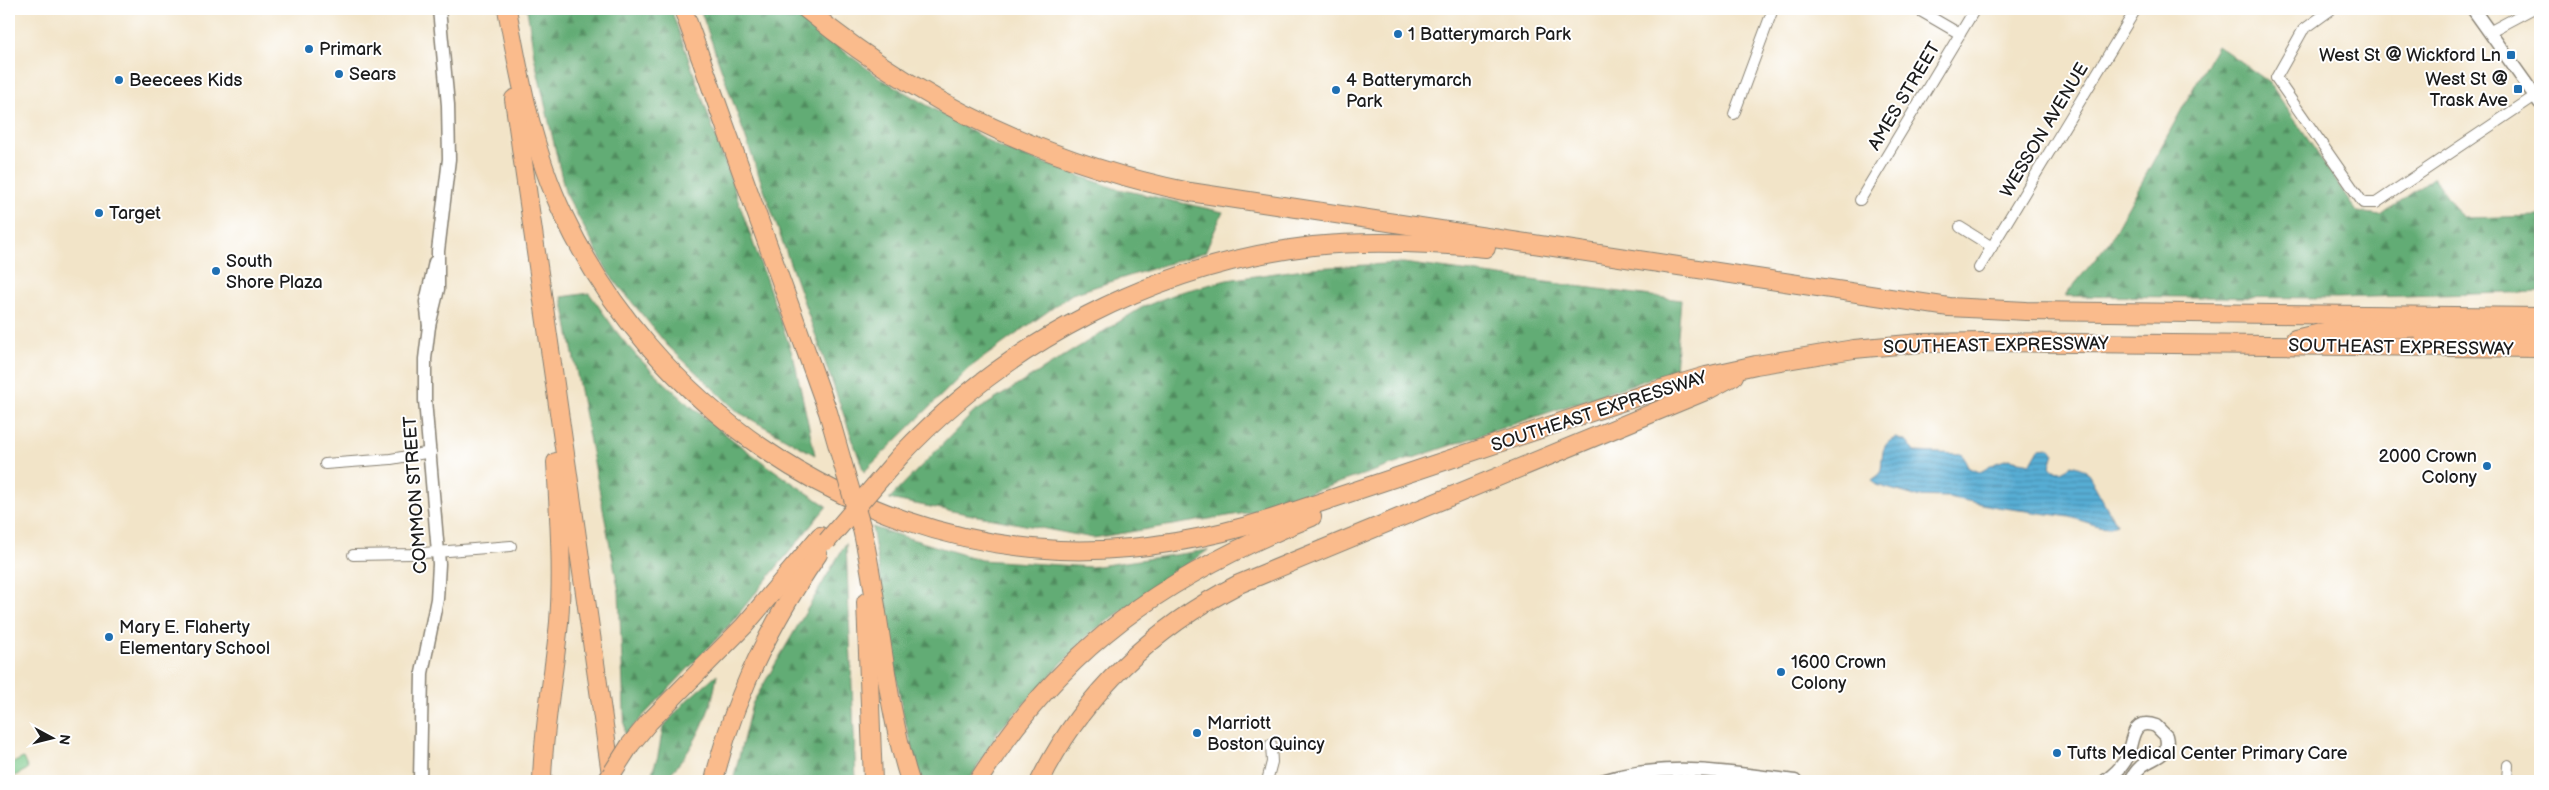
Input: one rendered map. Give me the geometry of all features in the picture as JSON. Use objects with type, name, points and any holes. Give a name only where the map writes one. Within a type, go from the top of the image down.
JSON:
[{"type":"highway","points":[[505,9],[505,38],[612,781]]},
{"type":"highway","points":[[505,9],[530,124],[541,163],[567,223],[605,288],[656,355],[698,397],[757,444],[814,480],[874,509],[938,530],[1004,544],[1076,550],[1143,547],[1210,537],[1381,482]]},
{"type":"highway","points":[[683,9],[828,412],[860,528],[895,726],[910,781]]},
{"type":"highway","points":[[806,9],[871,59],[941,102],[1016,139],[1102,171],[1158,186],[1223,198],[1599,254]]},
{"type":"highway","points":[[607,781],[630,745],[649,722],[744,626],[900,456],[968,393],[1045,340],[1135,293],[1214,265],[1298,248],[1370,243],[1436,244],[1535,254],[1599,254]]},
{"type":"highway","name":"SOUTHEAST EXPRESSWAY","points":[[1599,254],[1949,307],[2018,310],[2540,317]]},
{"type":"highway","points":[[2271,314],[2333,330],[2540,334]]},
{"type":"highway","points":[[2270,345],[2333,330],[2540,325]]},
{"type":"highway","name":"SOUTHEAST EXPRESSWAY","points":[[1381,482],[1659,389],[1756,365],[1854,349],[1920,343],[2540,348]]},
{"type":"highway","points":[[1040,781],[1068,732],[1106,683],[1150,641],[1198,606],[1257,576],[1708,390],[1756,365]]},
{"type":"highway","points":[[542,781],[544,732],[558,632],[560,588],[556,450],[557,394]]},
{"type":"highway","points":[[978,781],[1016,727],[1048,688],[1090,647],[1141,605],[1219,557],[1264,536],[1326,511],[1381,482]]},
{"type":"highway","points":[[860,528],[868,624],[873,781]]},
{"type":"highway","points":[[714,781],[731,719],[757,656],[823,539]]},
{"type":"street","name":"COMMON STREET","points":[[420,781],[422,673],[438,591],[439,552],[424,379],[429,326],[438,289],[438,251],[448,177],[450,144],[439,9]]},
{"type":"street","points":[[1734,114],[1773,9]]},
{"type":"street","points":[[1917,9],[1960,34]]},
{"type":"street","name":"AMES STREET","points":[[1860,200],[1975,9]]},
{"type":"street","name":"WESSON AVENUE","points":[[1979,268],[2136,9]]},
{"type":"street","points":[[2332,9],[2303,30],[2276,78],[2357,198],[2366,204],[2376,203],[2538,100],[2473,9]]},
{"type":"street","points":[[2489,32],[2532,9]]},
{"type":"street","points":[[1960,227],[1992,247]]},
{"type":"street","points":[[325,464],[391,459],[431,452]]},
{"type":"street","points":[[353,555],[439,552],[511,546]]},
{"type":"street","points":[[2145,724],[2153,724],[2162,729],[2167,739],[2166,747],[2160,757],[2140,767],[2129,781],[2107,780],[2124,763],[2133,732],[2145,724]]},
{"type":"street","points":[[2130,741],[2132,751],[2137,757],[2152,760]]},
{"type":"street","points":[[1267,781],[1271,768],[1271,744]]},
{"type":"street","points":[[2507,781],[2508,765]]},
{"type":"street","points":[[1602,781],[1646,771],[1679,768],[1706,769],[1795,781]]},
{"type":"green space","points":[[527,9],[671,9],[794,359],[815,455],[738,412],[667,345],[609,274],[565,192],[534,56]]},
{"type":"green space","points":[[700,9],[787,9],[880,78],[999,147],[1114,188],[1223,212],[1205,252],[1072,294],[969,368],[864,472]]},
{"type":"green space","points":[[2217,45],[2269,82],[2357,212],[2381,215],[2434,177],[2462,218],[2540,216],[2540,292],[2336,298],[2065,296],[2109,242]]},
{"type":"green space","points":[[1403,263],[1681,300],[1675,370],[1252,512],[1093,538],[889,499],[973,413],[1141,308],[1177,293],[1227,280],[1311,268]]},
{"type":"green space","points":[[589,293],[629,347],[657,376],[751,454],[827,506],[726,629],[625,735],[619,592],[562,297]]},
{"type":"green space","points":[[872,527],[981,560],[1091,567],[1208,550],[1089,634],[997,733],[969,781],[922,781],[902,710]]},
{"type":"green space","points":[[846,543],[856,781],[733,781],[752,704]]},
{"type":"green space","points":[[717,674],[711,704],[692,746],[663,781],[649,781],[658,756],[663,727],[687,700]]},
{"type":"green space","points":[[23,758],[28,769],[9,779],[9,765]]},
{"type":"water","points":[[1896,438],[1907,442],[1914,452],[1962,454],[1969,468],[1980,472],[2008,459],[2031,463],[2039,449],[2050,448],[2054,453],[2050,466],[2053,470],[2061,471],[2072,465],[2086,470],[2116,524],[2109,527],[2098,526],[2070,517],[1997,507],[1948,497],[1915,496],[1876,485],[1872,480],[1880,474],[1884,448],[1886,444]]},
{"type":"place","name":"1 Batterymarch Park","points":[[1398,34]]},
{"type":"place","name":"Primark","points":[[309,49]]},
{"type":"place","name":"West St @ Wickford Ln","points":[[2511,55]]},
{"type":"place","name":"Sears","points":[[339,74]]},
{"type":"place","name":"Beecees Kids","points":[[119,80]]},
{"type":"place","name":"West St @ Trask Ave","points":[[2518,89]]},
{"type":"place","name":"4 Batterymarch Park","points":[[1336,90]]},
{"type":"place","name":"Target","points":[[99,213]]},
{"type":"place","name":"South Shore Plaza","points":[[216,271]]},
{"type":"place","name":"2000 Crown Colony","points":[[2487,466]]},
{"type":"place","name":"Mary E. Flaherty Elementary School","points":[[109,637]]},
{"type":"place","name":"1600 Crown Colony","points":[[1781,672]]},
{"type":"place","name":"Marriott Boston Quincy","points":[[1197,733]]},
{"type":"place","name":"Tufts Medical Center Primary Care","points":[[2057,753]]}]
